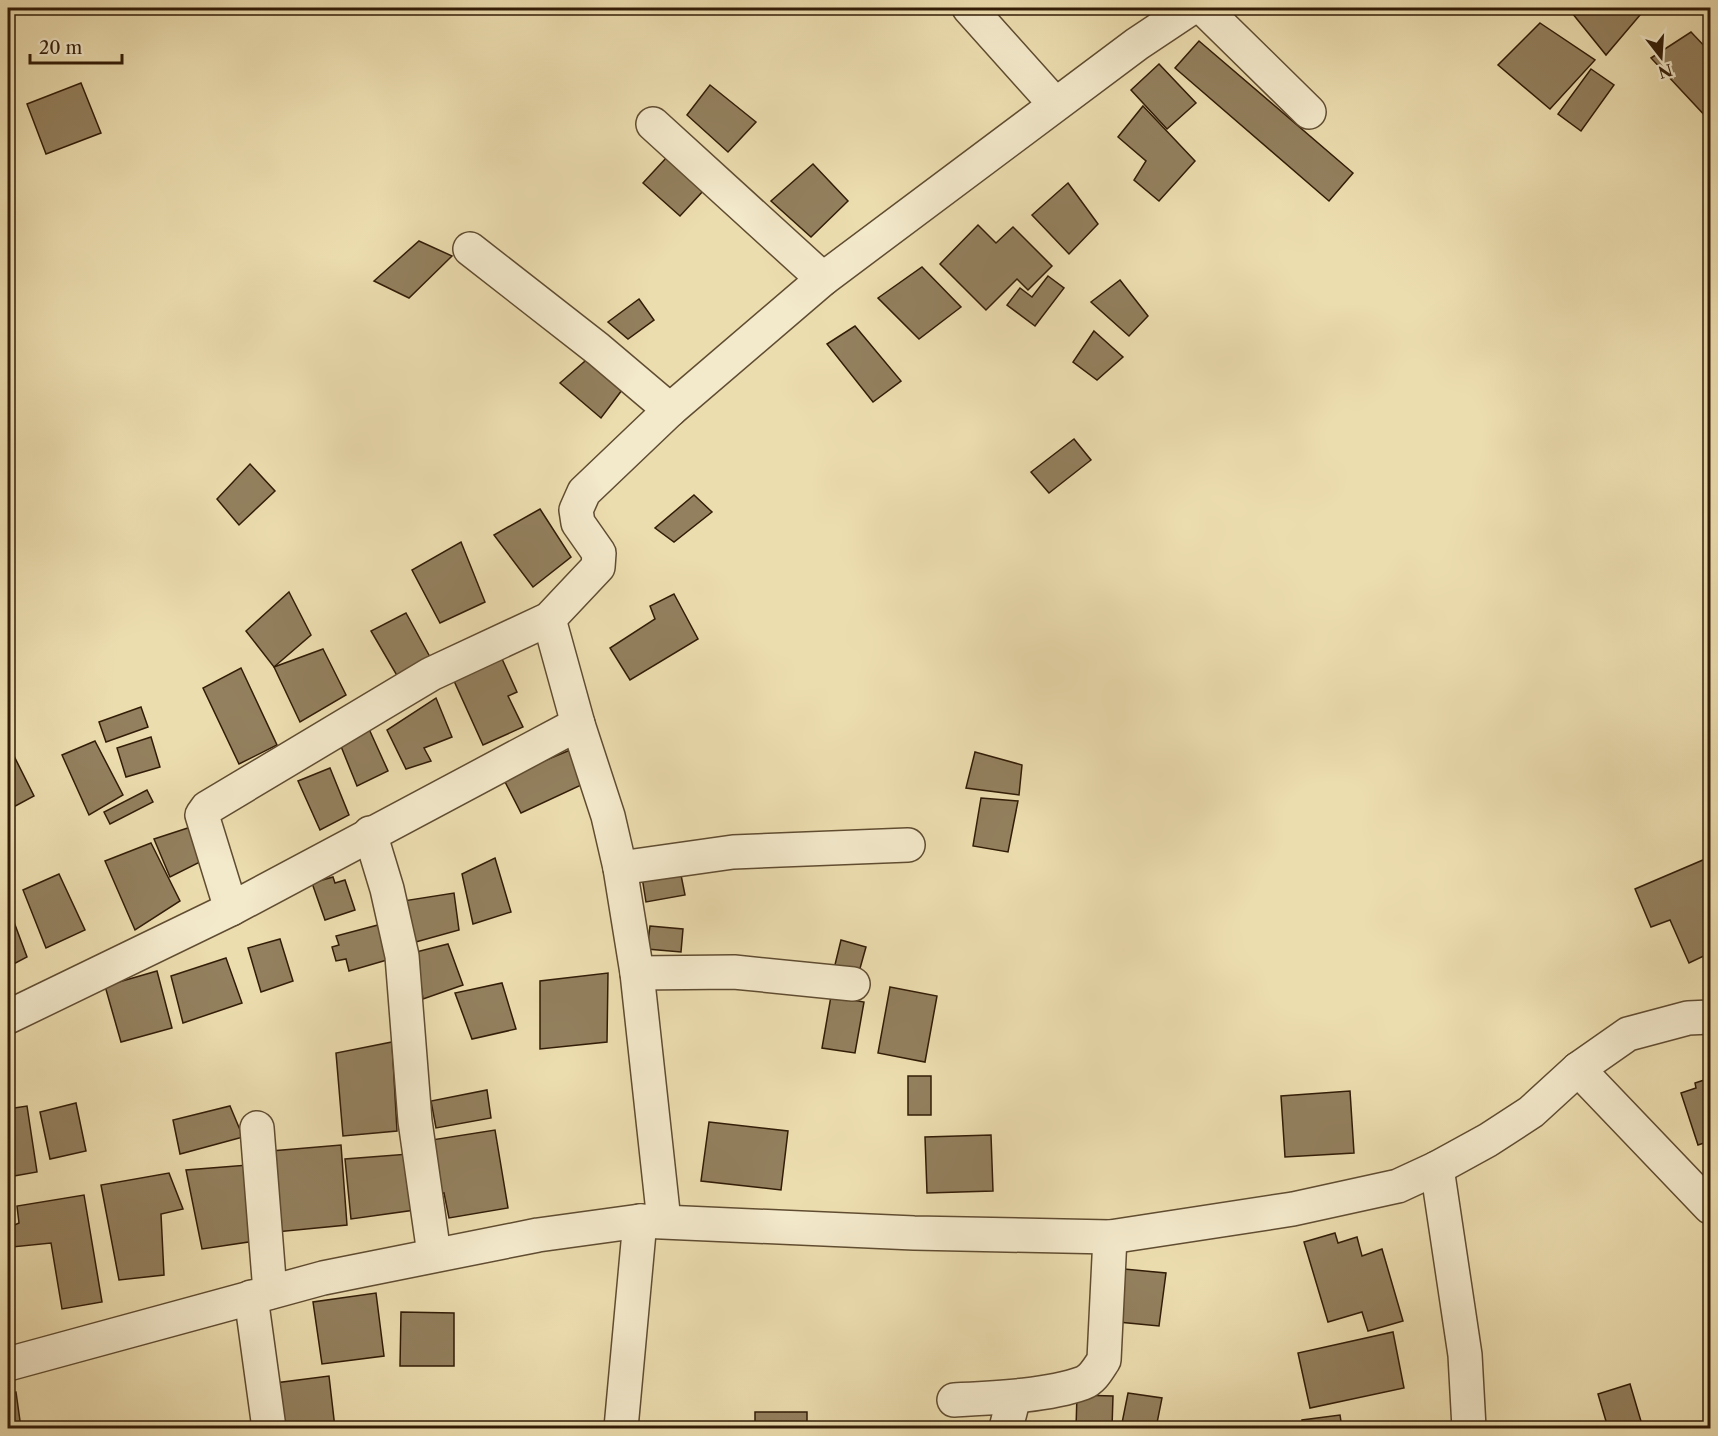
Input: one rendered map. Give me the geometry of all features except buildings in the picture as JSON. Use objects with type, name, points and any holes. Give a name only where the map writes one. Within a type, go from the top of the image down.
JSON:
[{"type":"street","points":[[969,8],[1055,104]]},
{"type":"street","points":[[231,909],[202,815],[207,808],[431,674],[549,618],[598,567],[599,553],[578,523],[576,510],[584,492],[670,410],[823,279],[1055,104],[1191,8]]},
{"type":"street","points":[[1203,8],[1309,112]]},
{"type":"street","points":[[653,124],[823,279]]},
{"type":"street","points":[[470,249],[670,410]]},
{"type":"street","points":[[549,618],[578,724],[608,816],[620,868],[637,973],[652,1221],[621,1428]]},
{"type":"street","points":[[8,1017],[231,909],[578,724]]},
{"type":"street","points":[[370,833],[387,889],[402,956],[415,1121],[434,1254]]},
{"type":"street","points":[[620,868],[733,852],[908,845]]},
{"type":"street","points":[[637,973],[734,972],[853,984]]},
{"type":"street","points":[[8,1364],[261,1294],[434,1254],[538,1235],[652,1221],[914,1233],[1110,1237],[1293,1209],[1398,1186],[1488,1140],[1530,1112],[1578,1069],[1628,1034],[1688,1018],[1710,1017]]},
{"type":"street","points":[[1578,1069],[1710,1207]]},
{"type":"street","points":[[257,1128],[261,1294],[269,1428]]},
{"type":"street","points":[[1437,1168],[1465,1355],[1469,1428]]},
{"type":"street","points":[[954,1400],[1014,1397],[1083,1383],[1094,1376],[1104,1360],[1110,1237]]},
{"type":"street","points":[[1006,1428],[1014,1397]]}]
